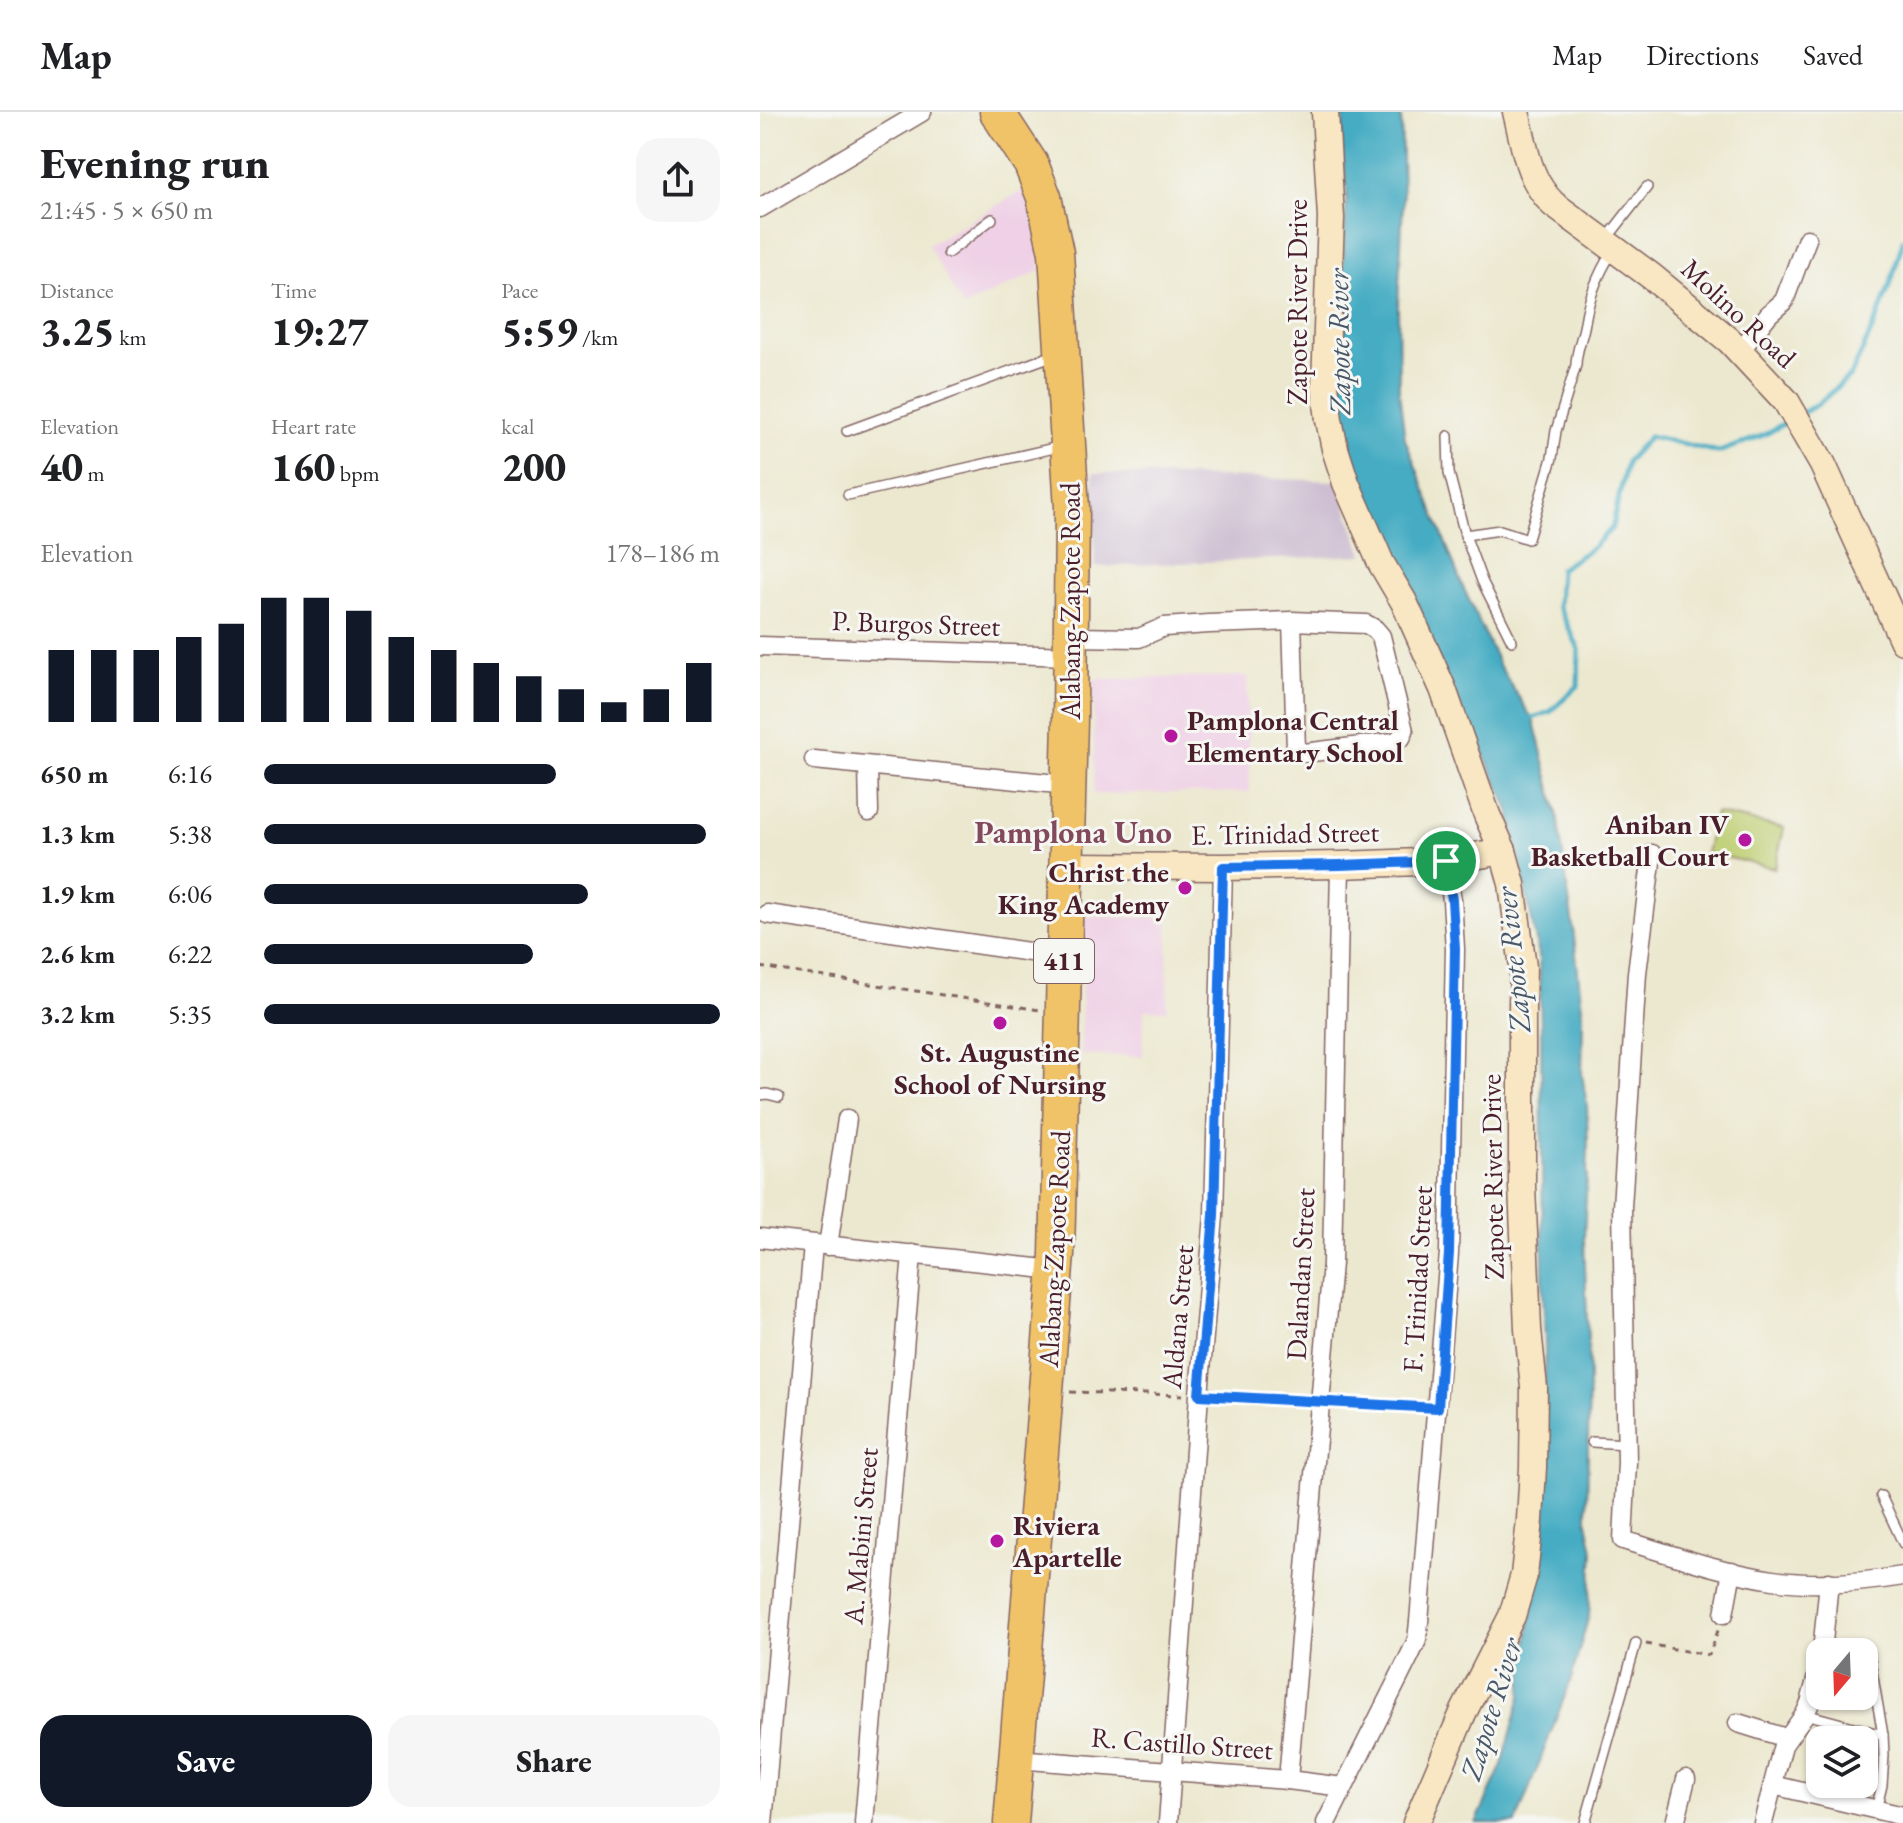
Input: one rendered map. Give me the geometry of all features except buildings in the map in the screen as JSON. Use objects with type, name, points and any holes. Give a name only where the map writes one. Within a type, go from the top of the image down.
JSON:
[{"type":"highway","name":"Alabang-Zapote Road","points":[[997,112],[1031,164],[1044,197],[1056,253],[1072,508],[1067,866],[1055,1270],[1011,1823]]},
{"type":"main road","name":"Zapote River Drive","points":[[1325,112],[1331,218],[1325,385],[1335,449],[1346,483],[1381,563],[1404,602],[1443,689],[1487,815],[1503,851],[1512,884],[1523,967],[1522,1186],[1528,1329],[1534,1388],[1533,1467],[1524,1575],[1512,1616],[1463,1713],[1416,1823]]},
{"type":"main road","name":"Molino Road","points":[[1516,112],[1529,165],[1542,194],[1651,276],[1730,341],[1786,401],[1823,465],[1903,640]]},
{"type":"main road","name":"E. Trinidad Street","points":[[1067,866],[1340,865],[1446,861],[1503,851]]},
{"type":"street","points":[[760,208],[922,112]]},
{"type":"street","points":[[1740,351],[1769,314],[1784,301],[1807,239]]},
{"type":"street","name":"P. Burgos Street","points":[[760,646],[1071,647],[1147,636],[1169,627],[1292,621],[1361,623],[1372,627],[1381,636],[1404,731],[1401,738],[1394,742],[1304,753],[1296,750],[1292,621]]},
{"type":"street","points":[[814,760],[1068,785]]},
{"type":"street","points":[[868,766],[869,812]]},
{"type":"street","points":[[1652,854],[1637,973],[1622,1207],[1627,1444],[1623,1540],[1775,1580],[1873,1581],[1903,1576]]},
{"type":"street","name":"F. Trinidad Street","points":[[1326,1823],[1417,1640],[1449,1253],[1455,949],[1446,861]]},
{"type":"street","name":"Dalandan Street","points":[[1288,1780],[1332,1263],[1340,865]]},
{"type":"street","name":"Aldana Street","points":[[1168,1823],[1214,1215],[1223,867]]},
{"type":"street","points":[[767,914],[1064,957]]},
{"type":"street","points":[[763,1823],[821,1245],[847,1119]]},
{"type":"street","points":[[760,1238],[1055,1270]]},
{"type":"street","name":"A. Mabini Street","points":[[864,1823],[912,1254]]},
{"type":"street","points":[[1724,1614],[1732,1571]]},
{"type":"street","points":[[1824,1638],[1829,1582]]},
{"type":"street","points":[[1763,1823],[1780,1753],[1786,1738],[1807,1710]]},
{"type":"street","points":[[1738,1723],[1786,1738]]},
{"type":"street","name":"R. Castillo Street","points":[[1016,1759],[1343,1787]]},
{"type":"street","points":[[1675,1823],[1686,1779]]},
{"type":"street","points":[[1773,1785],[1903,1816]]},
{"type":"lane","points":[[1465,535],[1500,530],[1528,539],[1576,365],[1585,313],[1609,246],[1647,187]]},
{"type":"lane","points":[[948,253],[992,219]]},
{"type":"lane","points":[[847,431],[1062,352]]},
{"type":"lane","points":[[1448,436],[1449,473],[1465,535],[1482,581],[1512,641]]},
{"type":"lane","points":[[848,495],[1068,445]]},
{"type":"lane","points":[[760,1095],[779,1097]]},
{"type":"lane","points":[[1592,1442],[1627,1444]]},
{"type":"lane","points":[[1881,1496],[1903,1543]]},
{"type":"lane","points":[[1585,1823],[1636,1643]]},
{"type":"lane","points":[[1876,1810],[1883,1770],[1883,1735],[1878,1706]]},
{"type":"lane","points":[[1805,1714],[1883,1735]]},
{"type":"path","points":[[760,967],[1063,1013]]},
{"type":"path","points":[[1046,1391],[1199,1395],[1438,1408]]},
{"type":"path","points":[[1636,1643],[1709,1655],[1724,1614]]},
{"type":"shaded area","points":[[1024,190],[1032,214],[1041,270],[963,307],[928,245]]},
{"type":"shaded area","points":[[1093,473],[1337,481],[1363,555],[1095,567]]},
{"type":"shaded area","name":"Pamplona Central Elementary School","points":[[1247,676],[1250,792],[1094,794],[1094,679]]},
{"type":"shaded area","points":[[1083,917],[1158,918],[1159,923],[1168,924],[1167,1010],[1144,1010],[1143,1056],[1081,1055]]},
{"type":"green space","name":"Aniban IV Basketball Court","points":[[1715,813],[1784,828],[1775,868],[1706,853]]},
{"type":"water","points":[[1344,112],[1401,112],[1403,202],[1398,307],[1399,391],[1405,439],[1462,585],[1499,665],[1534,722],[1557,813],[1583,1017],[1582,1074],[1587,1105],[1588,1151],[1584,1239],[1589,1369],[1587,1522],[1593,1550],[1589,1615],[1571,1680],[1516,1823],[1476,1823],[1502,1765],[1521,1696],[1541,1559],[1545,1506],[1539,956],[1510,812],[1372,524],[1339,416],[1338,367],[1347,189],[1341,146]]},
{"type":"waterway","points":[[1802,413],[1818,404],[1851,375],[1877,319],[1903,240]]},
{"type":"waterway","points":[[1527,720],[1550,712],[1578,686],[1579,649],[1558,606],[1560,569],[1592,548],[1612,528],[1627,461],[1650,436],[1719,452],[1764,435],[1790,420]]},
{"type":"place","name":"Pamplona Central Elementary School","points":[[1171,736]]},
{"type":"place","name":"Aniban IV Basketball Court","points":[[1745,840]]},
{"type":"place","name":"Christ the King Academy","points":[[1185,888]]},
{"type":"place","name":"St. Augustine School of Nursing","points":[[1000,1023]]},
{"type":"place","name":"Riviera Apartelle","points":[[997,1541]]},
{"type":"district","name":"Pamplona Uno","points":[[1073,832]]},
{"type":"route","points":[[1446,861],[1455,949],[1449,1253],[1438,1408],[1199,1395],[1214,1215],[1223,867],[1446,861]]},
{"type":"water label","name":"Zapote River","points":[[1339,342]]},
{"type":"water label","name":"Zapote River","points":[[1513,960]]},
{"type":"water label","name":"Zapote River","points":[[1491,1709]]}]
